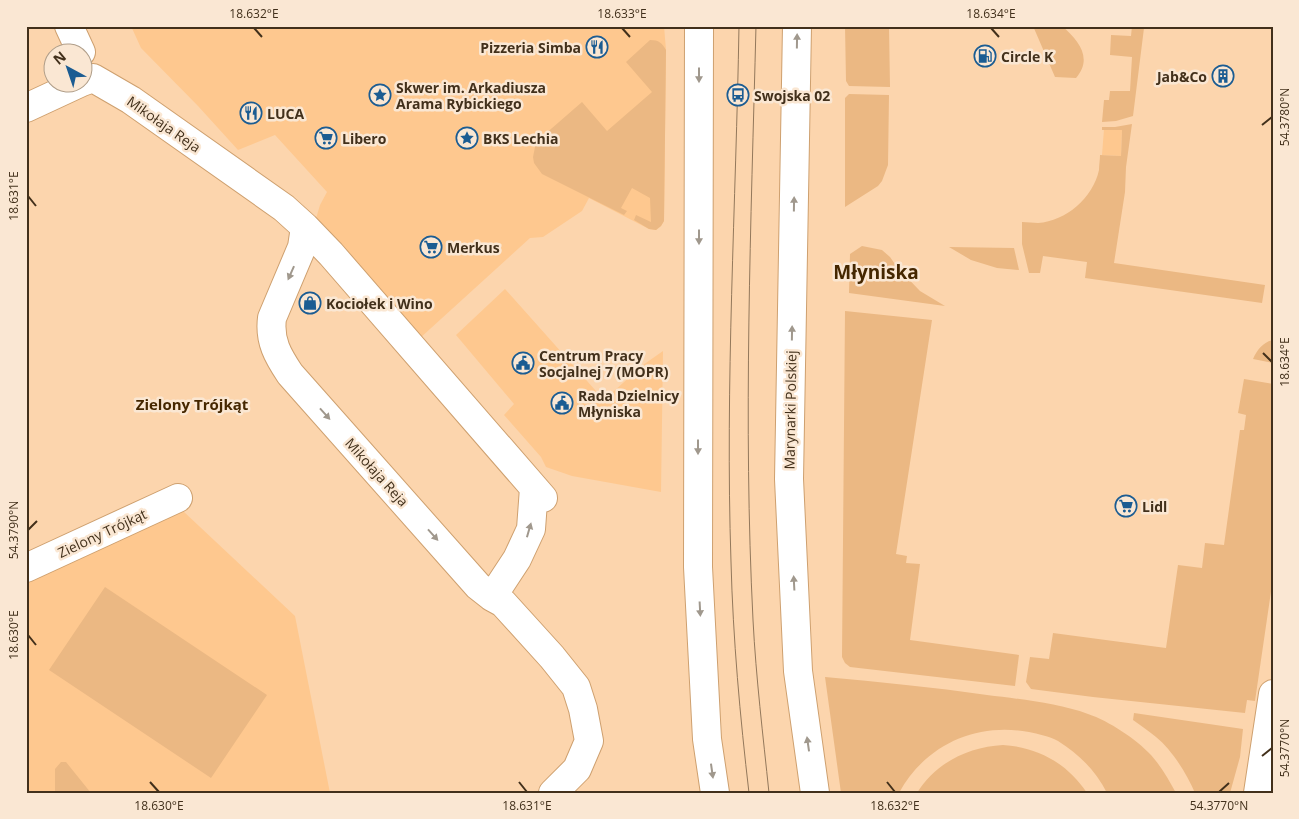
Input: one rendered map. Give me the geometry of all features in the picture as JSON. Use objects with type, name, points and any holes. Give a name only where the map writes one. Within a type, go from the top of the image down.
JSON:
[{"type":"street","points":[[69,26],[74,42]]},
{"type":"street","points":[[699,26],[698,567],[707,739],[715,793]]},
{"type":"street","name":"Marynarki Polskiej","points":[[797,26],[789,479],[798,671],[815,793]]},
{"type":"street","name":"Mikołaja Reja","points":[[92,75],[284,208],[305,227],[337,261],[538,493],[531,529],[517,559],[492,597],[478,586],[290,374],[281,361],[273,343],[272,318],[302,247],[305,227]]},
{"type":"street","points":[[26,108],[50,92]]},
{"type":"street","name":"Zielony Trójkąt","points":[[26,568],[178,498]]},
{"type":"street","points":[[492,597],[503,603],[552,657],[576,687],[579,694],[589,741],[577,769],[553,793]]},
{"type":"street","points":[[1258,793],[1273,694]]},
{"type":"shaded area","points":[[131,26],[664,26],[666,50],[664,221],[656,230],[649,229],[589,198],[582,211],[543,237],[530,238],[419,339],[315,222],[320,205],[327,192],[275,135],[238,150],[141,48]]},
{"type":"shaded area","points":[[845,26],[889,26],[890,87],[849,86],[846,81]]},
{"type":"shaded area","points":[[1033,26],[1062,26],[1074,38],[1084,57],[1081,71],[1076,78],[1055,77]]},
{"type":"shaded area","points":[[1132,26],[1161,26],[1161,29],[1144,28],[1133,116],[1116,121],[1102,122],[1104,100],[1109,100],[1110,91],[1130,91],[1132,57],[1110,55],[1111,35],[1131,36]]},
{"type":"shaded area","points":[[650,40],[660,42],[666,50],[664,221],[656,230],[649,229],[634,220],[636,215],[651,222],[650,198],[632,188],[621,208],[627,211],[624,215],[542,174],[534,163],[533,157],[536,142],[582,102],[607,131],[652,92],[626,62]]},
{"type":"shaded area","points":[[849,94],[889,95],[888,165],[878,186],[845,207],[845,98]]},
{"type":"shaded area","points":[[1132,124],[1126,167],[1125,192],[1114,263],[1265,285],[1262,303],[1085,278],[1087,262],[1043,256],[1040,273],[1029,273],[1022,244],[1022,222],[1038,223],[1048,221],[1068,213],[1077,206],[1091,190],[1096,180],[1100,155],[1121,156],[1122,130],[1102,130],[1102,127]]},
{"type":"shaded area","points":[[1104,129],[1122,130],[1121,156],[1102,155]]},
{"type":"shaded area","points":[[862,246],[882,250],[920,291],[945,306],[849,293],[850,254]]},
{"type":"shaded area","points":[[949,247],[1014,248],[1019,270],[997,268],[971,260]]},
{"type":"shaded area","points":[[505,289],[604,400],[643,365],[663,351],[661,492],[572,476],[546,467],[541,457],[504,415],[514,404],[456,335]]},
{"type":"shaded area","points":[[845,311],[932,320],[896,554],[907,556],[906,563],[920,564],[910,640],[1019,655],[1015,686],[850,667],[842,657]]},
{"type":"shaded area","points":[[1273,340],[1273,363],[1253,359],[1261,347]]},
{"type":"shaded area","points":[[1244,379],[1273,384],[1273,578],[1255,701],[1247,700],[1245,713],[1031,689],[1026,682],[1030,657],[1049,659],[1053,633],[1166,648],[1178,565],[1202,568],[1205,543],[1224,545],[1240,430],[1244,430],[1246,415],[1238,413]]},
{"type":"shaded area","points":[[183,511],[295,616],[330,793],[26,793],[26,576]]},
{"type":"shaded area","points":[[105,587],[267,695],[211,778],[49,670]]},
{"type":"shaded area","points":[[825,677],[926,687],[1025,700],[1051,704],[1088,714],[1113,726],[1145,749],[1155,759],[1176,793],[1107,793],[1098,777],[1086,764],[1058,741],[1047,736],[1009,730],[971,734],[938,750],[910,776],[899,793],[841,793]]},
{"type":"shaded area","points":[[1134,713],[1243,729],[1240,757],[1230,793],[1195,793],[1173,755],[1162,742],[1133,720]]},
{"type":"shaded area","points":[[1003,745],[1028,749],[1051,759],[1071,774],[1087,793],[917,793],[934,773],[954,758],[978,749]]},
{"type":"shaded area","points":[[61,762],[66,762],[91,793],[55,793],[55,769]]},
{"type":"tram line","points":[[739,26],[730,361],[729,495],[735,649],[749,793]]},
{"type":"tram line","points":[[756,26],[748,397],[750,546],[754,642],[769,793]]},
{"type":"place","name":"Pizzeria Simba","points":[[597,47]]},
{"type":"place","name":"Circle K","points":[[985,56]]},
{"type":"place","name":"Jab&Co","points":[[1223,76]]},
{"type":"place","name":"Skwer im. Arkadiusza Arama Rybickiego","points":[[380,95]]},
{"type":"place","name":"Swojska 02","points":[[738,95]]},
{"type":"place","name":"LUCA","points":[[251,113]]},
{"type":"place","name":"Libero","points":[[326,138]]},
{"type":"place","name":"BKS Lechia","points":[[467,138]]},
{"type":"place","name":"Merkus","points":[[431,247]]},
{"type":"place","name":"Kociołek i Wino","points":[[310,303]]},
{"type":"place","name":"Centrum Pracy Socjalnej 7 (MOPR)","points":[[523,363]]},
{"type":"place","name":"Rada Dzielnicy Młyniska","points":[[562,403]]},
{"type":"place","name":"Lidl","points":[[1126,506]]},
{"type":"district","name":"Młyniska","points":[[876,272]]},
{"type":"district","name":"Zielony Trójkąt","points":[[192,404]]}]
